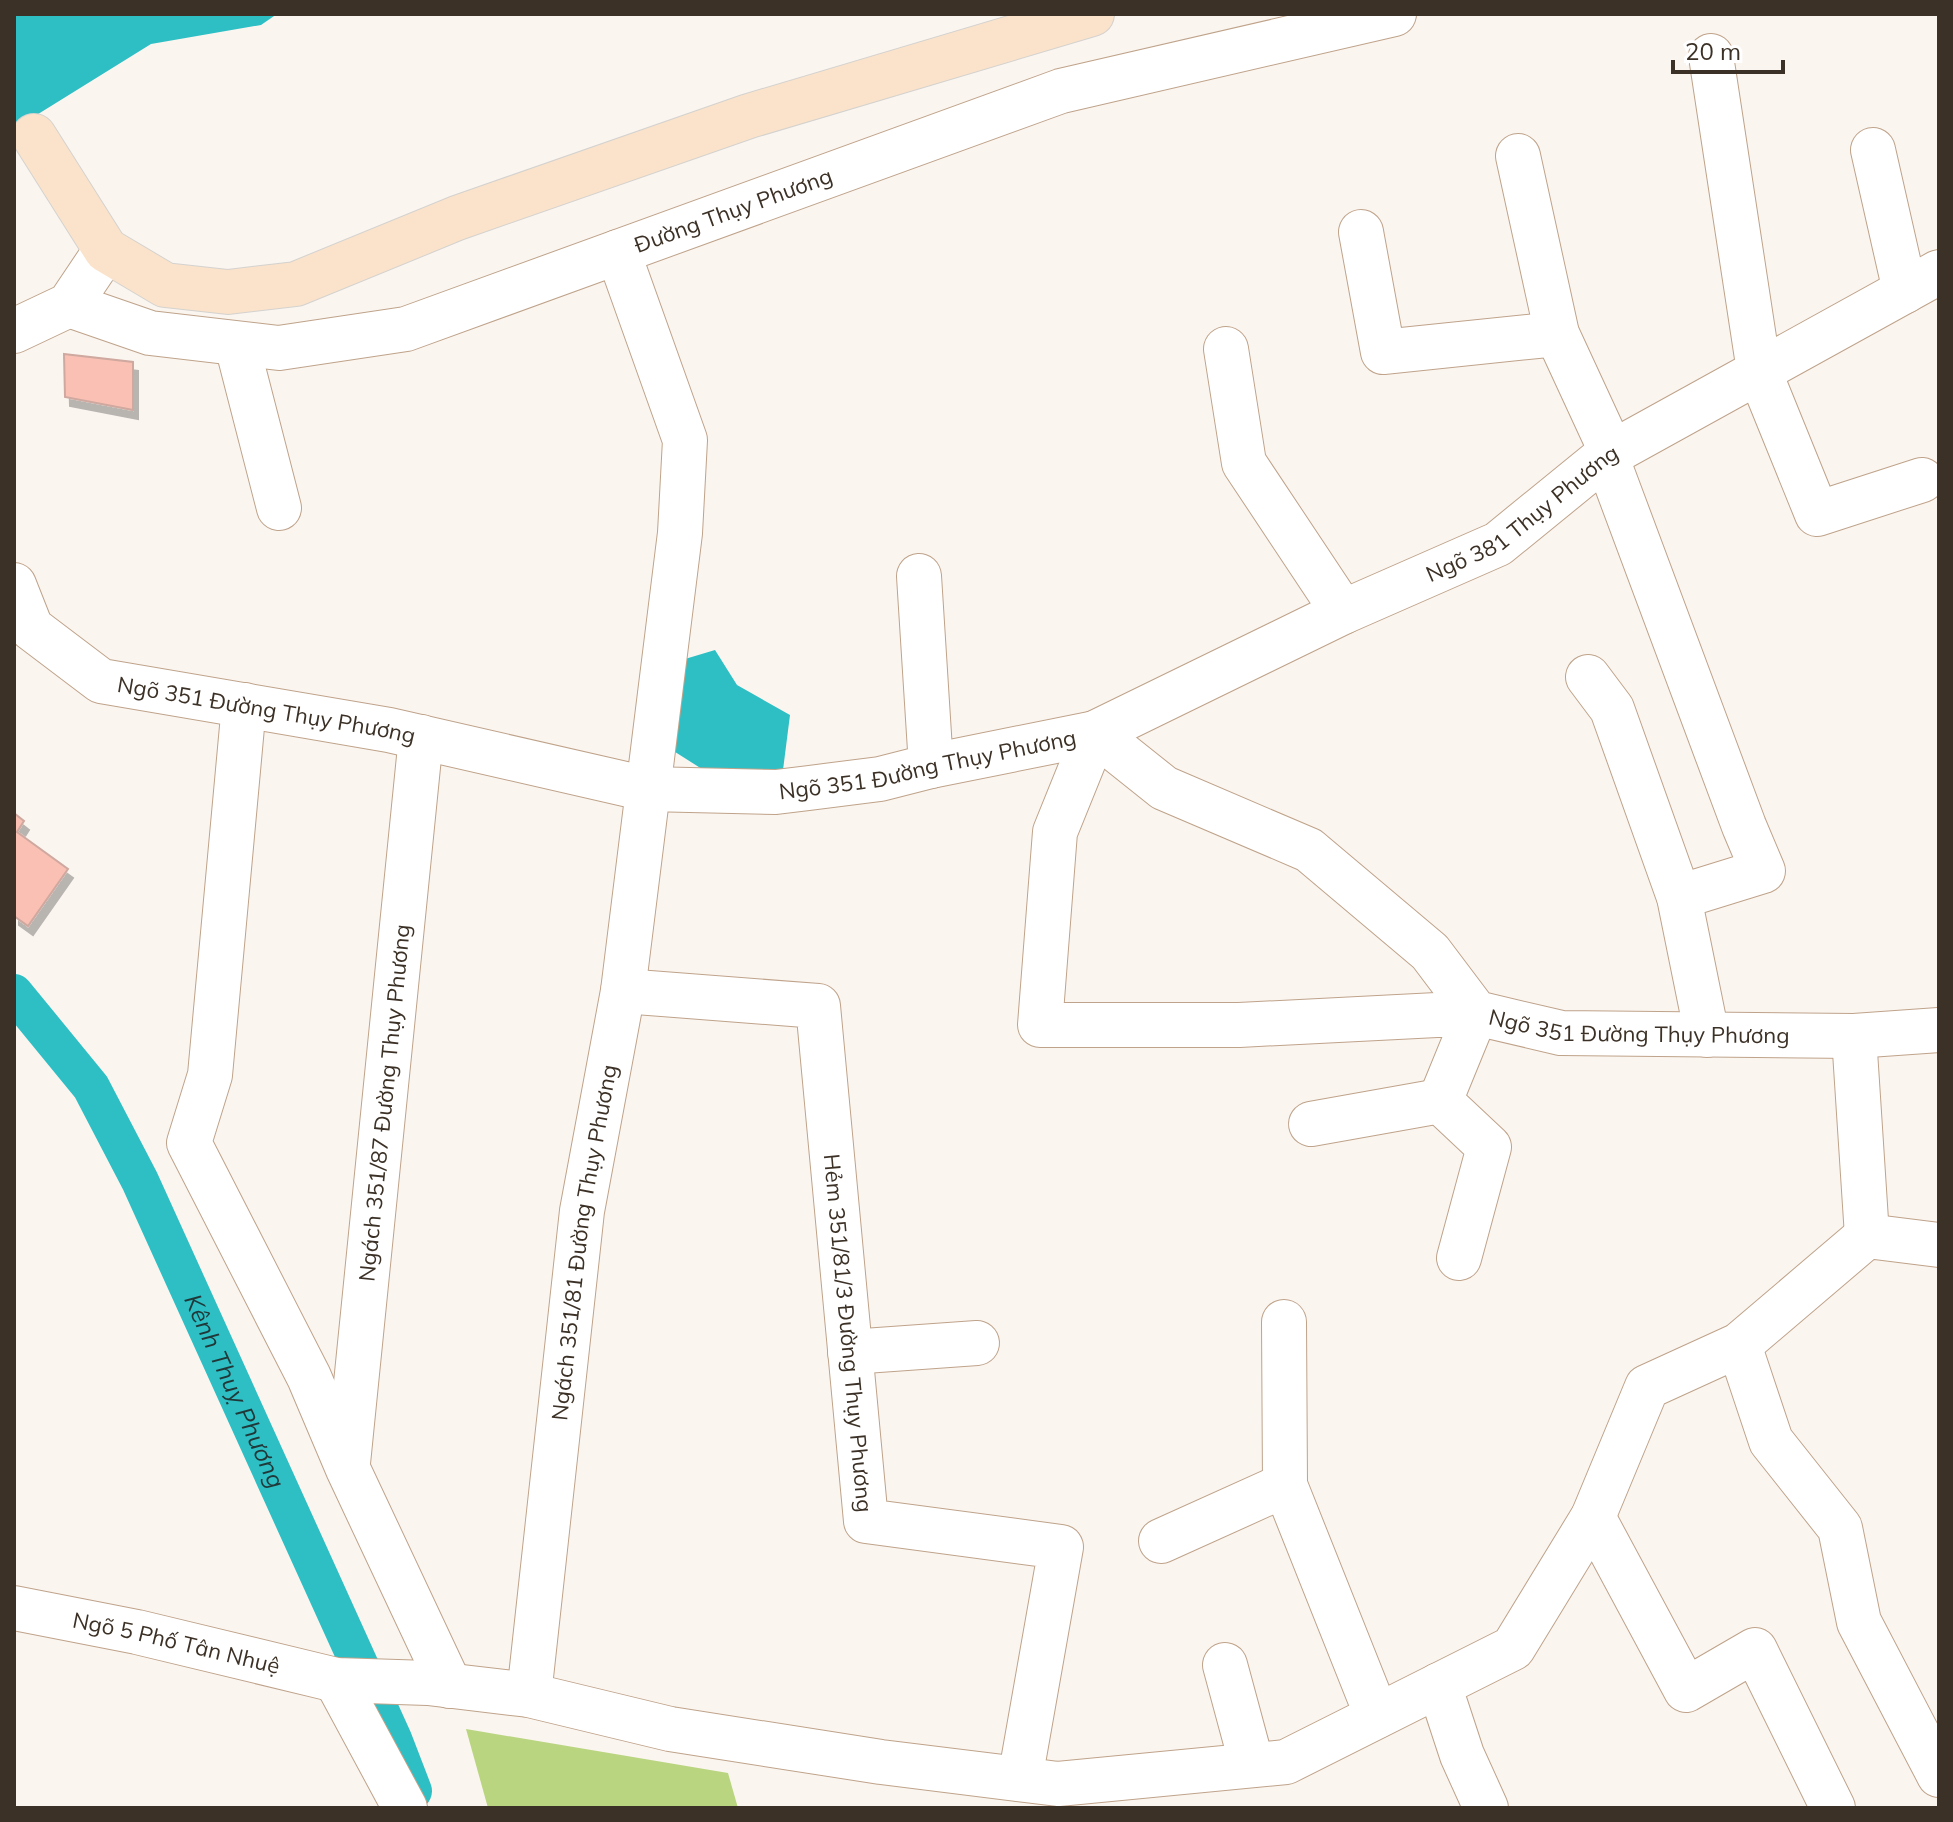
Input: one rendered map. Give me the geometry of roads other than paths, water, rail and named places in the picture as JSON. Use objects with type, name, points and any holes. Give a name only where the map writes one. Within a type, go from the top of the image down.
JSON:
[{"type":"main road","points":[[34,136],[106,250],[165,285],[228,292],[296,284],[457,218],[749,116],[1092,14]]},
{"type":"street","name":"Đường Thụy Phương","points":[[69,305],[150,333],[279,348],[406,329],[1061,91],[1394,14]]},
{"type":"street","points":[[1711,56],[1759,371],[1817,514],[1922,480]]},
{"type":"street","points":[[1873,150],[1930,278]]},
{"type":"street","points":[[1518,156],[1557,334],[1609,455],[1738,812],[1763,871],[1679,897]]},
{"type":"street","points":[[1361,232],[1383,352],[1557,334]]},
{"type":"street","points":[[14,331],[69,305],[106,250]]},
{"type":"street","name":"Ngách 351/81 Đường Thụy Phương","points":[[529,1695],[582,1211],[623,991],[680,533],[685,440],[618,252]]},
{"type":"street","name":"Ngõ 381 Thụy Phương","points":[[1095,733],[1343,612],[1498,544],[1609,455],[1930,278]]},
{"type":"street","points":[[237,345],[279,508]]},
{"type":"street","points":[[1226,349],[1244,463],[1343,612]]},
{"type":"street","points":[[919,576],[931,766]]},
{"type":"street","name":"Ngõ 351 Đường Thụy Phương","points":[[14,585],[31,628],[101,681],[421,737],[647,789],[776,792],[810,772],[880,779],[1095,733],[1164,788],[1309,850],[1430,952],[1476,1013],[1561,1033],[1854,1036],[1939,1030]]},
{"type":"street","points":[[1588,677],[1612,709],[1679,897],[1707,1035]]},
{"type":"street","points":[[244,705],[210,1075],[189,1143],[309,1377],[439,1685]]},
{"type":"street","points":[[1095,733],[1055,832],[1040,1025],[1239,1025],[1476,1013],[1440,1101]]},
{"type":"street","name":"Ngách 351/87 Đường Thụy Phương","points":[[348,1469],[421,737]]},
{"type":"street","name":"Hẻm 351/81/3 Đường Thụy Phương","points":[[623,991],[818,1006],[866,1521],[1061,1547],[1048,1790]]},
{"type":"street","points":[[1854,1036],[1867,1236],[1939,1245]]},
{"type":"street","points":[[1311,1124],[1440,1101]]},
{"type":"street","points":[[1440,1101],[1489,1147],[1459,1258]]},
{"type":"street","name":"Ngõ 5 Phố Tân Nhuệ","points":[[14,1608],[137,1632],[336,1680],[439,1685],[529,1695],[670,1729],[1048,1790],[1286,1762],[1513,1648],[1593,1517],[1647,1387],[1739,1345],[1867,1236]]},
{"type":"street","points":[[1284,1322],[1285,1485],[1377,1716]]},
{"type":"street","points":[[850,1352],[977,1343]]},
{"type":"street","points":[[1739,1345],[1771,1441],[1840,1528],[1859,1622],[1939,1775]]},
{"type":"street","points":[[1161,1541],[1285,1485]]},
{"type":"street","points":[[1593,1517],[1686,1690],[1755,1650],[1833,1808]]},
{"type":"street","points":[[1225,1665],[1252,1765]]},
{"type":"street","points":[[336,1680],[405,1808]]},
{"type":"street","points":[[1439,1685],[1462,1755],[1486,1808]]},
{"type":"water","points":[[14,14],[277,14],[261,25],[151,44],[14,129]]},
{"type":"water","points":[[715,650],[737,685],[790,715],[783,770],[713,776],[672,750],[685,659]]},
{"type":"waterway","name":"Kênh Thuỵ Phương","points":[[14,993],[91,1087],[140,1181],[393,1739],[413,1791]]}]
